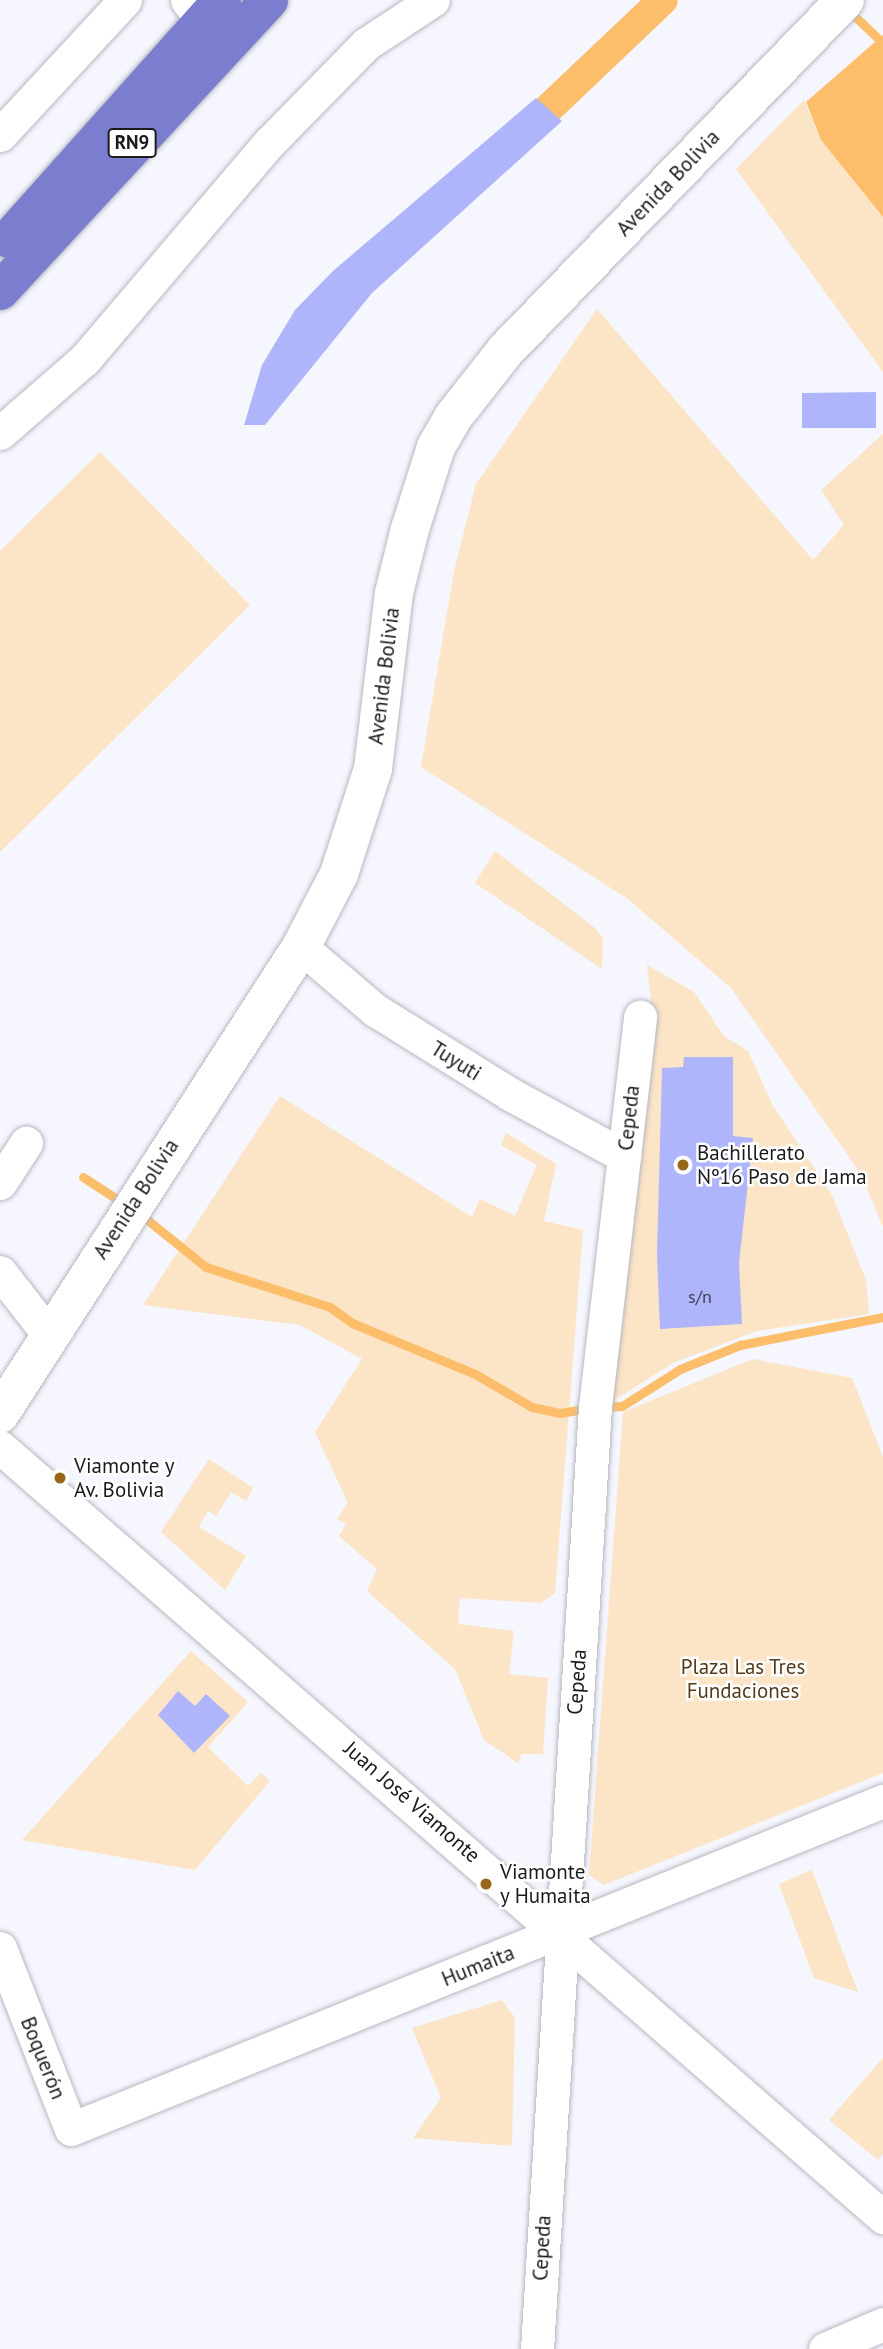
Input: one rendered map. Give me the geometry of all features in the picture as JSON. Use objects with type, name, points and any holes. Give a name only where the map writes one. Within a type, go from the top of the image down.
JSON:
[{"type":"highway","name":"RN9","points":[[0,291],[269,0]]},
{"type":"highway","name":"RN9","points":[[0,249],[203,7]]},
{"type":"street","points":[[0,135],[125,0]]},
{"type":"street","points":[[0,433],[85,359],[269,143],[366,44],[433,0]]},
{"type":"street","name":"Avenida Bolivia","points":[[0,1415],[167,1149],[301,947],[360,820],[373,769],[394,593],[436,447],[468,394],[506,350],[845,0]]},
{"type":"street","name":"Tuyuti","points":[[301,947],[374,1010],[510,1094],[624,1156]]},
{"type":"street","name":"Cepeda","points":[[537,2349],[560,1933],[595,1407],[640,1017]]},
{"type":"street","points":[[0,1183],[26,1143]]},
{"type":"street","points":[[0,1272],[49,1335]]},
{"type":"street","name":"Juan José Viamonte","points":[[0,1447],[883,2217]]},
{"type":"street","name":"Humaita","points":[[71,2129],[883,1801]]},
{"type":"street","name":"Boquerón","points":[[0,1948],[71,2129]]},
{"type":"street","points":[[824,2349],[883,2324]]},
{"type":"green space","points":[[804,100],[821,140],[883,217],[883,372],[736,169]]},
{"type":"green space","points":[[597,309],[813,560],[844,525],[821,490],[883,434],[883,1227],[861,1174],[731,988],[628,899],[421,767],[454,571],[476,484]]},
{"type":"green space","points":[[100,452],[250,605],[0,852],[0,551]]},
{"type":"green space","points":[[495,851],[595,928],[603,939],[602,969],[475,883]]},
{"type":"green space","points":[[647,965],[694,992],[724,1036],[748,1051],[772,1104],[832,1195],[866,1280],[869,1314],[757,1331],[673,1363],[610,1403],[654,1027]]},
{"type":"green space","points":[[280,1096],[472,1217],[480,1199],[515,1216],[537,1165],[501,1145],[506,1133],[556,1164],[544,1221],[583,1230],[555,1593],[541,1603],[460,1598],[458,1624],[514,1631],[509,1674],[548,1678],[543,1754],[521,1754],[519,1764],[484,1740],[455,1669],[367,1591],[377,1569],[339,1536],[346,1524],[337,1519],[348,1503],[315,1432],[362,1359],[300,1325],[143,1305]]},
{"type":"green space","name":"Plaza Las Tres Fundaciones","points":[[753,1359],[852,1378],[883,1457],[883,1773],[604,1885],[589,1875],[623,1412]]},
{"type":"green space","points":[[209,1459],[253,1488],[246,1501],[231,1492],[216,1516],[208,1511],[199,1527],[246,1556],[225,1590],[161,1532]]},
{"type":"green space","points":[[191,1651],[248,1702],[208,1747],[248,1786],[261,1773],[270,1781],[195,1870],[22,1840]]},
{"type":"green space","points":[[812,1870],[858,1992],[814,1978],[779,1884]]},
{"type":"green space","points":[[502,2000],[515,2018],[512,2146],[413,2138],[441,2098],[412,2028]]},
{"type":"green space","points":[[883,2058],[883,2154],[878,2160],[829,2120]]},
{"type":"shaded area","points":[[883,35],[883,217],[821,140],[806,102]]},
{"type":"building","points":[[536,98],[562,121],[372,293],[265,425],[244,425],[262,365],[295,310],[333,271]]},
{"type":"building","points":[[876,392],[876,428],[802,428],[802,393]]},
{"type":"building","name":"Bachillerato Nº16 Paso de Jama","points":[[684,1057],[733,1057],[733,1136],[753,1138],[739,1263],[742,1324],[660,1329],[657,1254],[662,1068],[683,1067]]},
{"type":"building","points":[[178,1691],[195,1706],[206,1694],[230,1716],[194,1753],[158,1715]]},
{"type":"waterway","points":[[548,109],[663,0]]},
{"type":"waterway","points":[[847,9],[883,43]]},
{"type":"waterway","points":[[83,1177],[126,1205]]},
{"type":"waterway","points":[[140,1214],[206,1267],[330,1307],[352,1323],[475,1374],[532,1407],[560,1413],[587,1408]]},
{"type":"waterway","points":[[601,1407],[622,1406],[680,1369],[740,1345],[883,1317]]},
{"type":"place","name":"Bachillerato Nº16 Paso de Jama","points":[[683,1165]]},
{"type":"place","name":"Viamonte y Av. Bolivia","points":[[60,1478]]},
{"type":"place","name":"Viamonte y Humaita","points":[[486,1884]]}]
